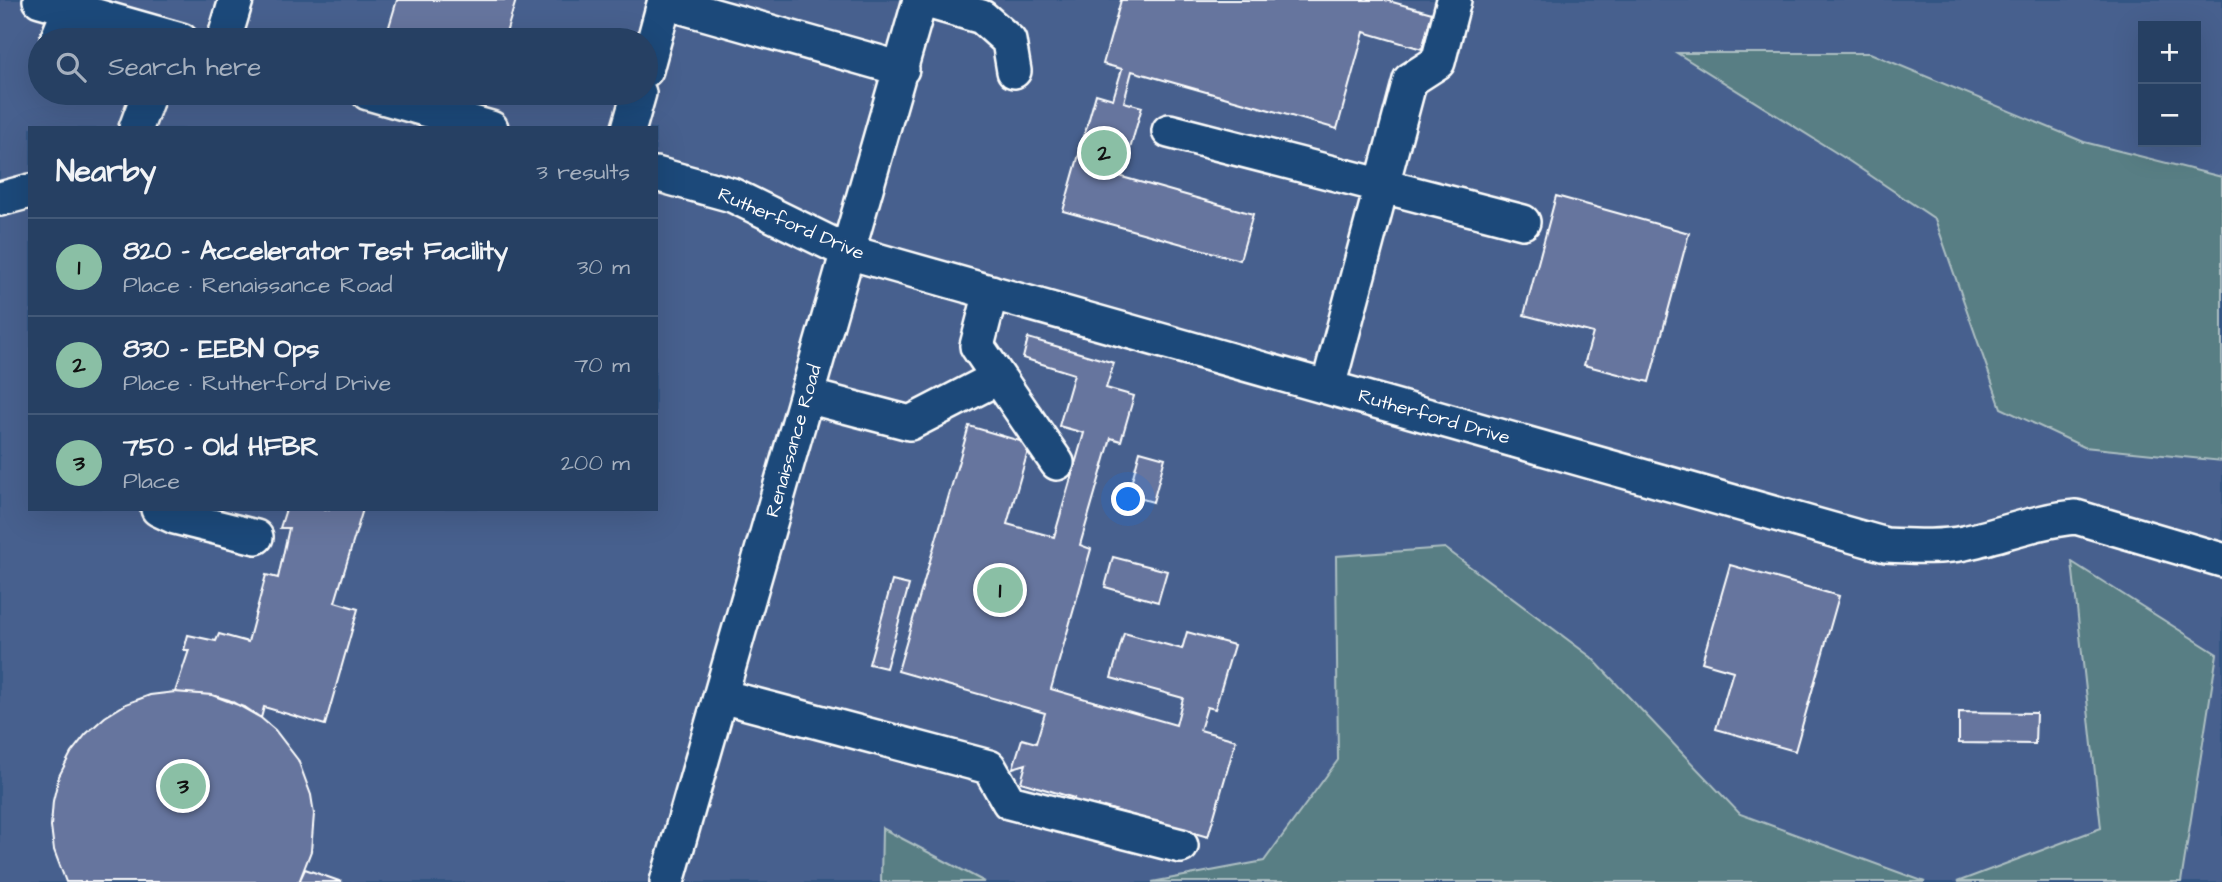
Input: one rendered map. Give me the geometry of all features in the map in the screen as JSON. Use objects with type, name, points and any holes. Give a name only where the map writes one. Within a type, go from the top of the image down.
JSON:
[{"type":"street","points":[[228,28],[236,0]]},
{"type":"street","points":[[921,0],[982,17],[1009,41],[1014,71]]},
{"type":"street","name":"Renaissance Road","points":[[667,882],[921,0]]},
{"type":"street","points":[[1328,387],[1410,80],[1438,62],[1454,0]]},
{"type":"street","points":[[658,28],[665,1],[902,69]]},
{"type":"street","points":[[56,28],[55,4],[137,28]]},
{"type":"street","points":[[137,126],[145,105]]},
{"type":"street","points":[[410,105],[484,126]]},
{"type":"street","points":[[630,126],[636,105]]},
{"type":"street","points":[[1169,131],[1523,222]]},
{"type":"street","name":"Rutherford Drive","points":[[658,175],[732,195],[848,252],[1886,545],[1935,546],[1962,543],[2057,518],[2076,517],[2222,560]]},
{"type":"street","points":[[0,199],[28,192]]},
{"type":"street","points":[[990,292],[977,346],[1057,463]]},
{"type":"street","points":[[807,396],[910,424],[997,378]]},
{"type":"street","points":[[163,511],[175,517],[256,537]]},
{"type":"street","points":[[721,696],[989,767],[1009,802],[1181,846]]},
{"type":"shaded area","points":[[0,0],[2222,0],[2222,882],[0,882]]},
{"type":"green space","points":[[1677,53],[1870,53],[2084,142],[2222,177],[2222,461],[2084,447],[2001,408],[1935,219],[1843,157]]},
{"type":"green space","points":[[1445,548],[1591,657],[1740,814],[1925,882],[1152,882],[1264,861],[1338,760],[1336,556]]},
{"type":"green space","points":[[2072,562],[2217,654],[2181,882],[1957,882],[2101,828]]},
{"type":"green space","points":[[882,828],[985,882],[881,882]]},
{"type":"building","points":[[397,0],[516,0],[508,28],[389,28]]},
{"type":"building","points":[[1121,0],[1385,0],[1432,13],[1422,49],[1364,32],[1337,129],[1132,71],[1124,102],[1142,107],[1122,177],[1253,214],[1240,260],[1063,211],[1096,94],[1113,99],[1122,69],[1103,64]]},
{"type":"building","points":[[1556,196],[1689,233],[1649,382],[1584,365],[1593,333],[1524,315]]},
{"type":"building","points":[[1028,338],[1114,363],[1106,388],[1134,396],[1121,441],[1111,438],[1080,545],[1091,549],[1051,689],[1176,725],[1183,698],[1111,678],[1124,633],[1182,649],[1187,632],[1234,645],[1215,709],[1207,707],[1200,730],[1236,740],[1208,837],[1104,807],[1100,820],[1070,811],[1074,798],[1021,782],[1026,764],[1013,768],[1022,739],[1036,743],[1045,713],[898,671],[969,426],[1030,444],[1007,524],[1054,537],[1084,433],[1059,426],[1074,374],[1023,358]]},
{"type":"building","points":[[1140,451],[1165,458],[1153,502],[1128,495]]},
{"type":"building","points":[[285,511],[362,511],[335,602],[358,609],[325,725],[264,707],[261,718],[229,700],[212,695],[175,692],[189,650],[184,650],[188,635],[216,641],[219,634],[248,642],[266,575],[278,578],[289,528],[280,528]]},
{"type":"building","points":[[1113,557],[1167,571],[1158,602],[1105,587]]},
{"type":"building","points":[[1730,565],[1839,596],[1795,751],[1716,729],[1733,671],[1702,662]]},
{"type":"building","points":[[892,581],[909,585],[886,668],[869,664]]},
{"type":"building","points":[[175,692],[212,695],[246,708],[275,730],[298,760],[311,795],[314,814],[311,851],[299,882],[66,882],[54,850],[51,826],[59,776],[71,753],[86,734],[105,717],[126,704],[150,695]]},
{"type":"building","points":[[1959,712],[2036,713],[2035,744],[1959,743]]},
{"type":"building","points":[[305,869],[342,882],[299,882]]},
{"type":"place","name":"830 - EEBN Ops","points":[[1104,153]]},
{"type":"place","name":"820 - Accelerator Test Facility","points":[[1000,590]]},
{"type":"place","name":"750 - Old HFBR","points":[[183,786]]}]
